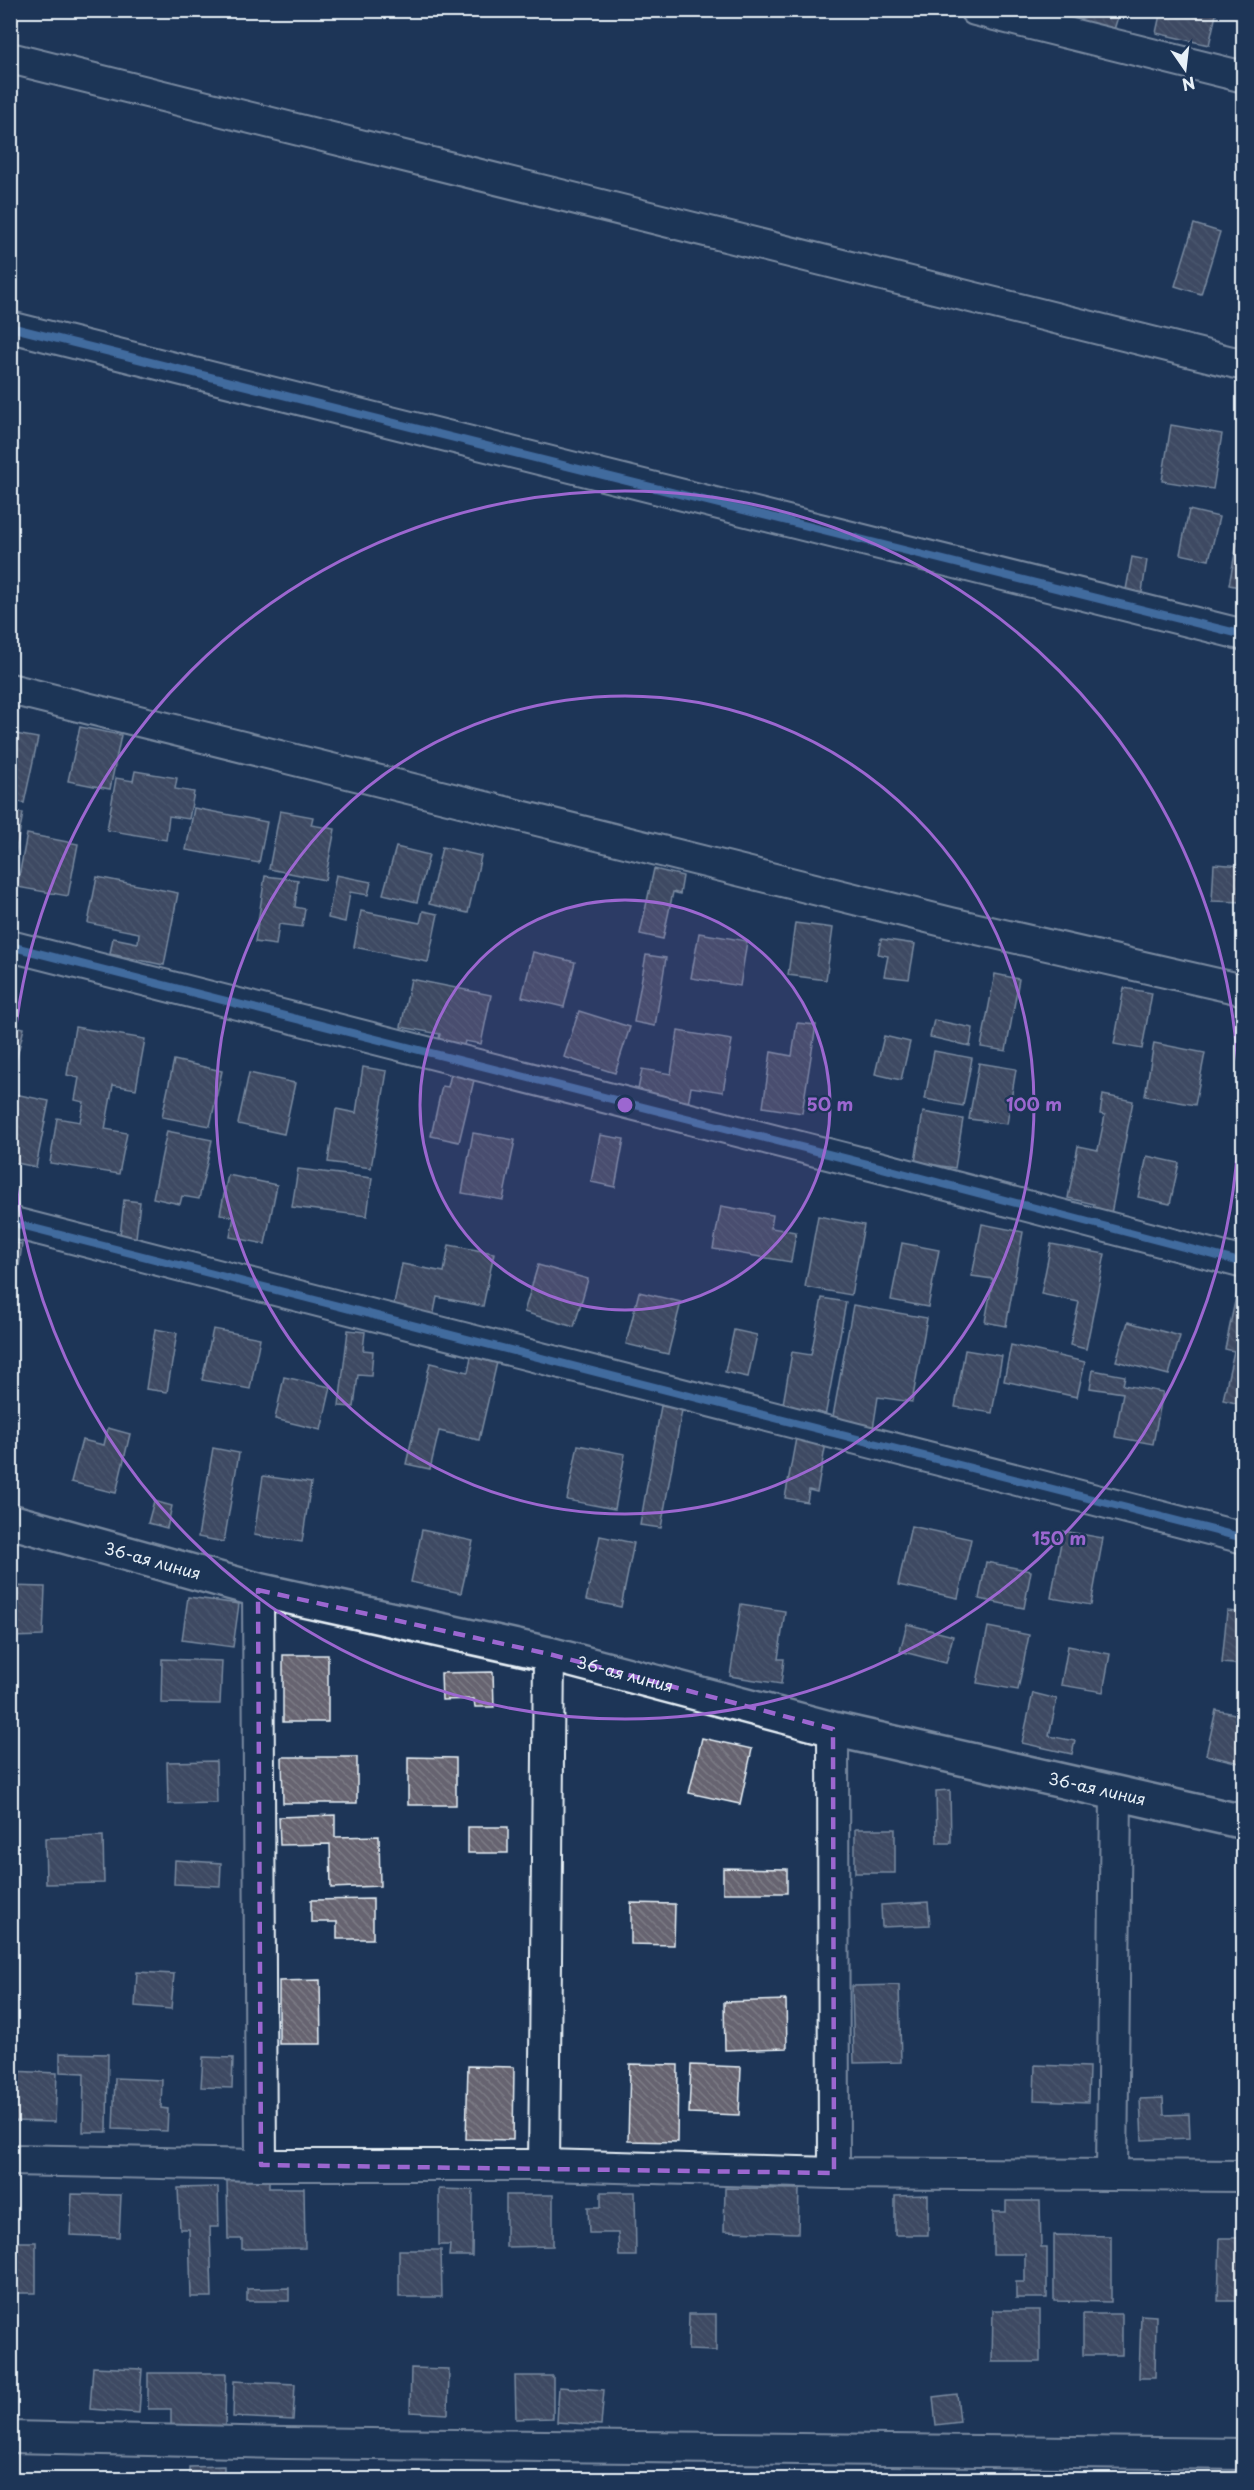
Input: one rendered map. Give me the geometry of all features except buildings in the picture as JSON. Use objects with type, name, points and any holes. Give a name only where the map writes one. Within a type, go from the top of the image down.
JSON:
[{"type":"street","points":[[975,10],[1244,77]]},
{"type":"street","points":[[10,58],[1244,365]]},
{"type":"street","points":[[10,327],[1244,635]]},
{"type":"street","points":[[10,688],[951,922],[1244,990]]},
{"type":"street","points":[[10,946],[875,1166],[1244,1263]]},
{"type":"street","points":[[10,1222],[1244,1538]]},
{"type":"street","name":"36-ая линия","points":[[10,1521],[258,1590],[549,1654],[833,1729],[1244,1822]]},
{"type":"street","points":[[258,1590],[261,2165]]},
{"type":"street","points":[[544,2165],[549,1654]]},
{"type":"street","points":[[833,1729],[834,2173]]},
{"type":"street","points":[[1112,2175],[1116,1793]]},
{"type":"street","points":[[10,2160],[261,2165],[544,2165],[834,2173],[1244,2176]]},
{"type":"street","points":[[10,2438],[1244,2454]]},
{"type":"highlighted area","points":[[258,1590],[549,1654],[833,1729],[834,2173],[261,2165]]},
{"type":"cycle path","points":[[10,327],[1244,635]]},
{"type":"cycle path","points":[[10,946],[875,1166],[1244,1263]]},
{"type":"cycle path","points":[[10,1222],[1244,1538]]}]
